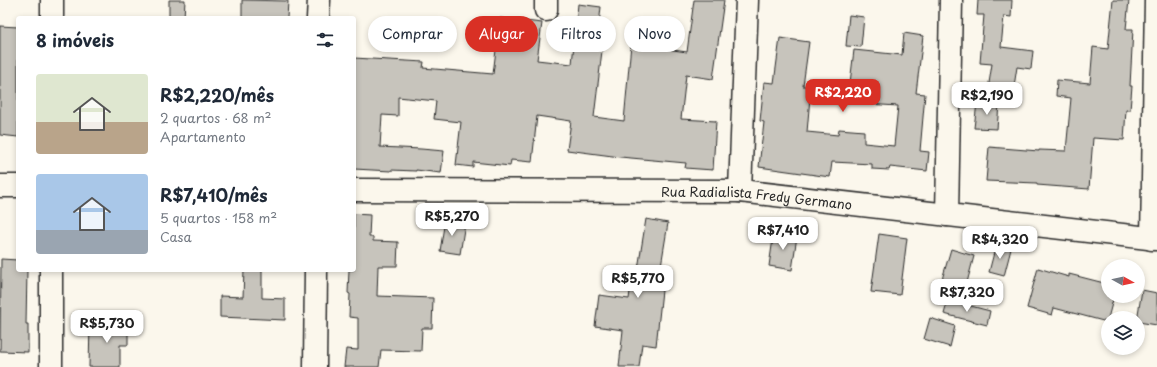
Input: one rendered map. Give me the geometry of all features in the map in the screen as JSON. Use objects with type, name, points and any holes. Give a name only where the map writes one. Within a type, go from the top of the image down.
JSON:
[{"type":"street","points":[[52,0],[52,16]]},
{"type":"street","points":[[318,0],[318,16]]},
{"type":"street","points":[[740,191],[747,0]]},
{"type":"street","points":[[947,215],[951,0]]},
{"type":"street","points":[[1155,239],[1156,0]]},
{"type":"street","points":[[0,186],[16,186]]},
{"type":"street","name":"Rua Radialista Fredy Germano","points":[[356,190],[740,191],[1155,239]]},
{"type":"street","points":[[51,272],[51,367]]},
{"type":"street","points":[[315,367],[316,272]]},
{"type":"building","points":[[169,0],[185,0],[184,16],[169,16]]},
{"type":"building","points":[[242,0],[288,1],[287,16],[242,16]]},
{"type":"building","points":[[694,0],[724,0],[713,79],[686,75],[681,119],[716,121],[713,170],[685,168],[686,163],[620,157],[567,150],[571,121],[537,116],[532,162],[511,160],[510,166],[473,162],[473,167],[456,165],[461,122],[434,119],[436,101],[398,97],[398,116],[382,115],[380,147],[444,151],[441,173],[416,170],[391,171],[356,169],[356,58],[424,62],[423,68],[493,74],[496,52],[538,52],[538,23],[542,23],[537,60],[572,64],[573,52],[602,52],[594,117],[624,121],[630,52],[687,52]]},
{"type":"building","points":[[978,0],[1012,0],[1011,17],[1004,16],[1001,47],[1033,51],[1031,69],[1017,67],[1012,99],[987,96],[992,64],[980,63],[984,15],[977,15]]},
{"type":"building","points":[[1113,0],[1129,0],[1126,29],[1133,29],[1130,86],[1132,86],[1130,110],[1126,110],[1124,140],[1093,138],[1089,189],[1037,185],[1037,183],[986,181],[989,147],[1039,151],[1066,151],[1071,98],[1056,96],[1057,80],[1090,83],[1093,47],[1108,49]]},
{"type":"building","points":[[578,4],[601,7],[600,16],[577,16]]},
{"type":"building","points":[[849,15],[864,17],[861,47],[846,46]]},
{"type":"building","points":[[0,26],[16,27],[16,137],[0,135]]},
{"type":"building","points":[[904,33],[923,36],[916,93],[925,94],[920,151],[929,152],[927,171],[890,167],[889,170],[872,169],[872,164],[832,162],[830,177],[759,167],[764,122],[760,121],[764,82],[774,83],[780,38],[809,42],[803,86],[811,86],[807,132],[838,135],[839,129],[864,131],[864,143],[894,146],[898,106],[867,104],[869,86],[850,83],[854,50],[902,55]]},
{"type":"building","points":[[977,103],[999,104],[997,129],[974,128]]},
{"type":"building","points":[[356,214],[370,215],[369,237],[373,237],[373,241],[398,242],[397,266],[378,266],[377,296],[433,298],[432,328],[422,328],[421,351],[381,350],[379,367],[344,367],[346,349],[358,350],[358,318],[349,317],[350,294],[348,293],[349,272],[356,272]]},
{"type":"building","points":[[646,219],[668,223],[660,272],[664,272],[656,346],[642,344],[639,367],[619,367],[623,330],[595,326],[599,295],[629,299],[633,269],[638,269]]},
{"type":"building","points":[[445,220],[465,223],[460,254],[440,251]]},
{"type":"building","points":[[774,232],[797,236],[792,270],[769,266]]},
{"type":"building","points":[[879,234],[907,238],[900,295],[871,292]]},
{"type":"building","points":[[996,245],[1011,249],[1004,276],[989,272]]},
{"type":"building","points":[[951,249],[974,256],[964,294],[940,286]]},
{"type":"building","points":[[1,259],[16,260],[16,272],[27,272],[26,324],[28,324],[28,352],[0,351]]},
{"type":"building","points":[[1038,268],[1069,277],[1069,274],[1101,282],[1101,303],[1112,303],[1110,311],[1101,311],[1101,320],[1054,308],[1052,315],[1027,308]]},
{"type":"building","points":[[244,272],[262,272],[262,298],[285,299],[285,320],[220,317],[220,296],[243,297]]},
{"type":"building","points":[[1145,291],[1157,293],[1157,325],[1145,323],[1145,311],[1138,311],[1140,303],[1145,303]]},
{"type":"building","points":[[948,300],[990,311],[987,325],[944,314]]},
{"type":"building","points":[[930,318],[955,326],[950,347],[924,339]]},
{"type":"building","points":[[90,323],[128,323],[128,345],[120,345],[120,367],[89,367]]}]
